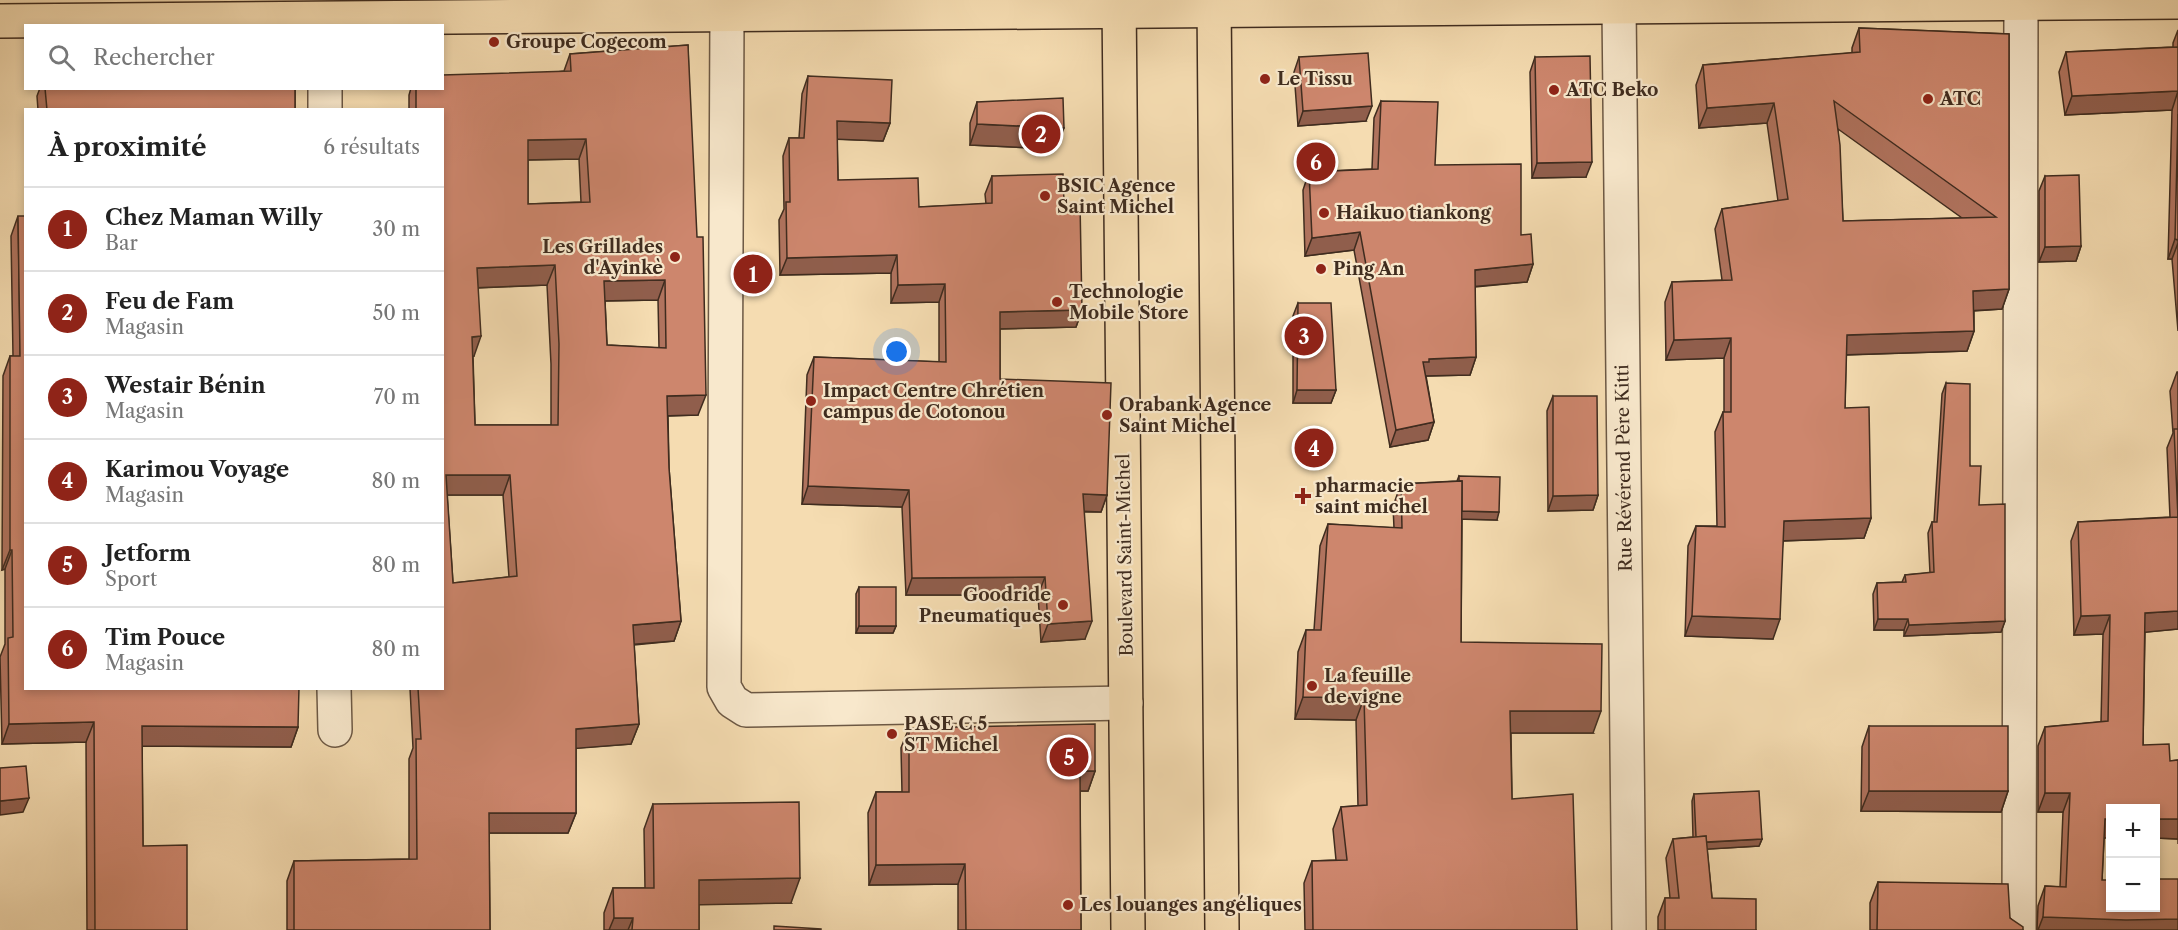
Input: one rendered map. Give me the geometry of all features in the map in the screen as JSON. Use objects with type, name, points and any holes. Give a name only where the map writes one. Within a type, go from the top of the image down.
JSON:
[{"type":"main road","points":[[0,21],[324,14],[727,14],[1214,5],[1619,7],[2178,2]]},
{"type":"main road","points":[[1214,5],[1222,930]]},
{"type":"main road","name":"Boulevard Saint-Michel","points":[[1120,6],[1128,930]]},
{"type":"street","points":[[2019,930],[2021,3]]},
{"type":"street","name":"Rue Révérend Père Kitti","points":[[1619,7],[1629,930]]},
{"type":"street","points":[[727,14],[724,687],[732,701],[746,710],[1126,704]]},
{"type":"street","points":[[325,90],[326,108]]},
{"type":"street","points":[[334,690],[335,730]]},
{"type":"building","points":[[1859,28],[2009,34],[2009,289],[1973,291],[1974,331],[1847,335],[1845,408],[1869,407],[1871,518],[1784,521],[1780,619],[1692,616],[1696,526],[1725,527],[1723,412],[1731,412],[1731,338],[1674,340],[1672,282],[1732,280],[1722,209],[1788,199],[1774,103],[1707,108],[1703,65],[1860,52]],"holes":[[[1834,101],[1996,217],[1843,221],[1840,145]]]},
{"type":"building","points":[[688,45],[697,237],[703,237],[706,395],[667,396],[669,468],[681,621],[633,625],[639,724],[576,729],[576,813],[489,813],[490,930],[294,930],[294,861],[417,859],[416,739],[421,739],[418,690],[444,690],[444,108],[416,108],[416,90],[444,90],[444,75],[571,71],[570,54]],"holes":[[[586,139],[590,202],[528,204],[528,140]],[[555,265],[559,344],[558,425],[475,425],[472,337],[481,336],[477,268]],[[665,280],[666,348],[607,345],[604,281]],[[446,475],[510,475],[517,576],[453,583]]]},
{"type":"building","points":[[2178,47],[2178,91],[2072,96],[2066,52]]},
{"type":"building","points":[[1368,53],[1372,106],[1303,111],[1299,57]]},
{"type":"building","points":[[1590,56],[1592,162],[1537,163],[1535,57]]},
{"type":"building","points":[[808,76],[892,80],[890,123],[837,121],[838,180],[918,178],[919,207],[992,203],[992,176],[1063,174],[1064,203],[1080,203],[1082,310],[1000,312],[1000,379],[1111,383],[1107,495],[1083,494],[1092,621],[1048,624],[1045,577],[912,578],[909,490],[808,486],[814,357],[946,362],[945,284],[898,285],[897,255],[787,258],[786,202],[790,202],[789,138],[804,138]]},
{"type":"building","points":[[45,90],[295,90],[295,108],[47,108]]},
{"type":"building","points":[[1063,98],[1064,128],[977,124],[977,102]]},
{"type":"building","points":[[1381,101],[1438,102],[1435,165],[1521,164],[1521,235],[1531,234],[1533,264],[1475,270],[1476,357],[1429,359],[1429,362],[1423,362],[1434,422],[1396,430],[1360,232],[1312,238],[1309,172],[1378,169]]},
{"type":"building","points":[[2178,114],[2178,240],[2175,239]]},
{"type":"building","points":[[2079,175],[2081,246],[2045,247],[2045,176]]},
{"type":"building","points":[[18,216],[24,216],[24,690],[299,690],[298,727],[142,726],[143,846],[187,845],[187,930],[95,930],[94,722],[9,724],[8,638],[13,637],[12,550],[10,550],[10,356],[20,356]]},
{"type":"building","points":[[1298,303],[1331,303],[1336,390],[1297,390]]},
{"type":"building","points":[[1946,383],[1970,384],[1970,466],[1981,466],[1979,505],[2005,504],[2005,621],[1909,625],[1908,619],[1878,619],[1877,583],[1906,582],[1905,575],[1934,572],[1932,522],[1937,522]]},
{"type":"building","points":[[1553,396],[1597,396],[1598,495],[1553,496]]},
{"type":"building","points":[[2174,429],[2178,429],[2178,517]]},
{"type":"building","points":[[1459,476],[1500,477],[1499,512],[1462,511],[1462,481],[1459,481]]},
{"type":"building","points":[[1462,481],[1461,642],[1602,644],[1601,711],[1510,711],[1512,799],[1573,794],[1577,930],[1313,930],[1312,861],[1347,860],[1341,807],[1367,805],[1364,698],[1303,697],[1306,630],[1321,630],[1328,524],[1402,528],[1401,484]]},
{"type":"building","points":[[2178,517],[2178,611],[2145,613],[2143,745],[2169,744],[2170,761],[2178,760],[2178,819],[2160,819],[2160,804],[2106,804],[2102,880],[2106,880],[2106,912],[2160,912],[2160,879],[2178,879],[2178,919],[2043,917],[2045,886],[2066,887],[2070,793],[2045,793],[2045,727],[2108,721],[2110,615],[2081,616],[2078,522]]},
{"type":"building","points":[[859,587],[896,587],[896,626],[859,626]]},
{"type":"building","points":[[1095,724],[1095,771],[1080,771],[1081,930],[966,930],[965,864],[876,865],[876,792],[909,792],[909,728]]},
{"type":"building","points":[[1869,726],[2008,726],[2008,791],[1869,791]]},
{"type":"building","points":[[26,766],[29,798],[0,801],[0,768]]},
{"type":"building","points":[[1759,791],[1762,839],[1706,842],[1706,836],[1696,837],[1694,794]]},
{"type":"building","points":[[799,802],[800,878],[699,880],[699,930],[632,930],[633,918],[614,918],[613,888],[654,888],[653,804]]},
{"type":"building","points":[[1706,836],[1712,898],[1756,899],[1756,930],[1665,930],[1665,898],[1679,898],[1673,839]]},
{"type":"building","points":[[1878,882],[2008,884],[2010,918],[2023,927],[2023,930],[1877,930]]},
{"type":"building","points":[[774,926],[821,929],[821,930],[774,930]]},
{"type":"place","name":"Groupe Cogecom","points":[[494,42]]},
{"type":"place","name":"Le Tissu","points":[[1265,79]]},
{"type":"place","name":"ATC Beko","points":[[1554,90]]},
{"type":"place","name":"ATC","points":[[1928,99]]},
{"type":"place","name":"Feu de Fam","points":[[1041,134]]},
{"type":"place","name":"Tim Pouce","points":[[1316,162]]},
{"type":"place","name":"BSIC Agence Saint Michel","points":[[1045,196]]},
{"type":"place","name":"Haikuo tiankong","points":[[1324,213]]},
{"type":"place","name":"Les Grillades d'Ayinkè","points":[[675,257]]},
{"type":"place","name":"Ping An","points":[[1321,269]]},
{"type":"place","name":"Chez Maman Willy","points":[[753,274]]},
{"type":"place","name":"Technologie Mobile Store","points":[[1057,302]]},
{"type":"place","name":"Westair Bénin","points":[[1304,336]]},
{"type":"place","name":"Impact Centre Chrétien campus de Cotonou","points":[[811,401]]},
{"type":"place","name":"Orabank Agence Saint Michel","points":[[1107,415]]},
{"type":"place","name":"Karimou Voyage","points":[[1314,448]]},
{"type":"place","name":"pharmacie saint michel","points":[[1303,496]]},
{"type":"place","name":"Goodride Pneumatiques","points":[[1063,605]]},
{"type":"place","name":"La feuille de vigne","points":[[1312,686]]},
{"type":"place","name":"PASE C 5 ST Michel","points":[[892,734]]},
{"type":"place","name":"Jetform","points":[[1069,757]]},
{"type":"place","name":"Les louanges angéliques","points":[[1068,905]]}]
